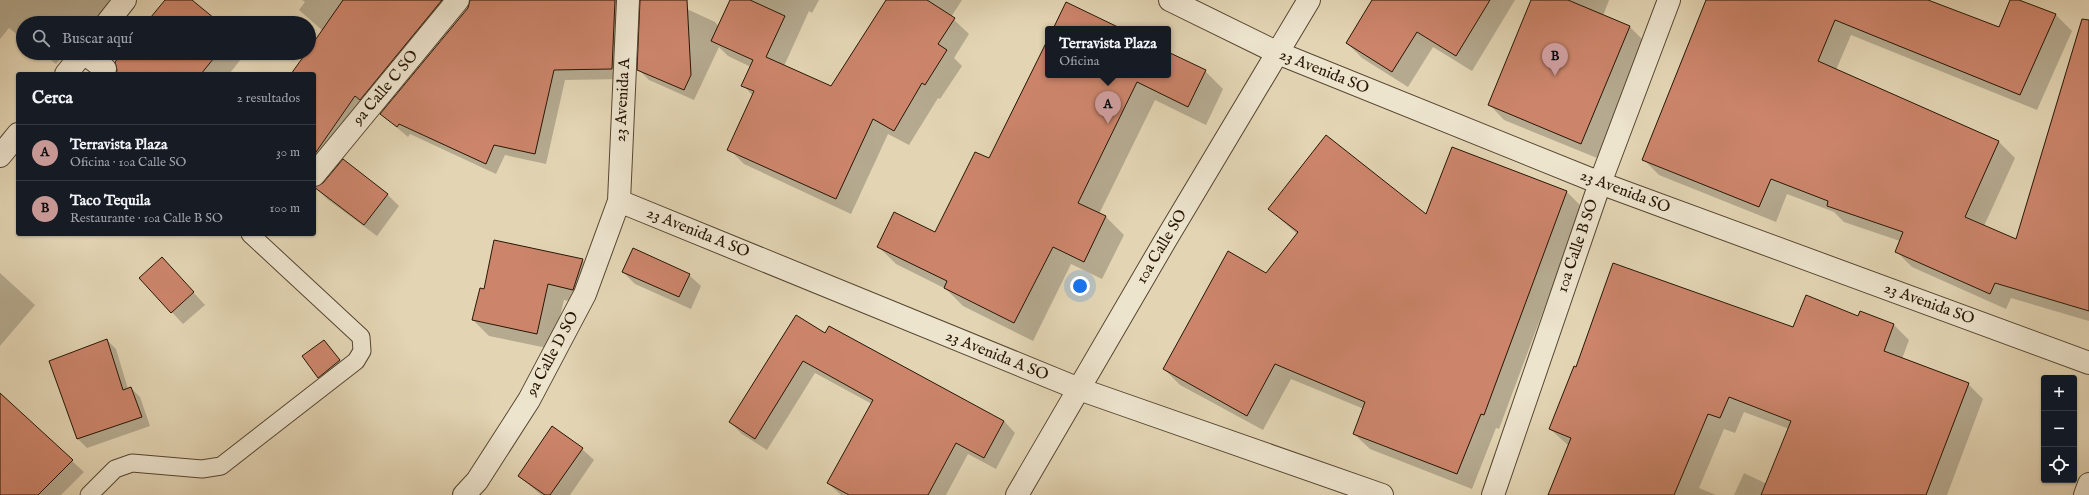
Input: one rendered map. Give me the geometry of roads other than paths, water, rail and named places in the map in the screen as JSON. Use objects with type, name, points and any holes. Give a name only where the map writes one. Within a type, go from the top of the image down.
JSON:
[{"type":"street","points":[[112,16],[125,0]]},
{"type":"street","name":"9a Calle C SO","points":[[316,173],[458,0]]},
{"type":"street","name":"23 Avenida A","points":[[619,201],[628,0]]},
{"type":"street","name":"23 Avenida SO","points":[[1170,0],[1278,53],[1600,183],[2089,363]]},
{"type":"street","name":"10a Calle SO","points":[[1017,495],[1165,241],[1310,0]]},
{"type":"street","name":"10a Calle B SO","points":[[1493,495],[1600,183],[1669,0]]},
{"type":"street","points":[[68,72],[78,60]]},
{"type":"street","points":[[93,60],[108,72]]},
{"type":"street","points":[[0,156],[16,136]]},
{"type":"street","name":"23 Avenida A SO","points":[[619,201],[1079,390],[1382,495]]},
{"type":"street","name":"9a Calle D SO","points":[[464,495],[477,482],[529,400],[586,294],[619,201]]},
{"type":"street","points":[[2085,495],[2089,484]]},
{"type":"lane","points":[[89,495],[115,469],[132,463],[202,469],[221,466],[356,361],[362,350],[361,337],[252,236]]},
{"type":"place","name":"Taco Tequila","points":[[1555,76]]},
{"type":"place","name":"Terravista Plaza","points":[[1108,124]]}]
